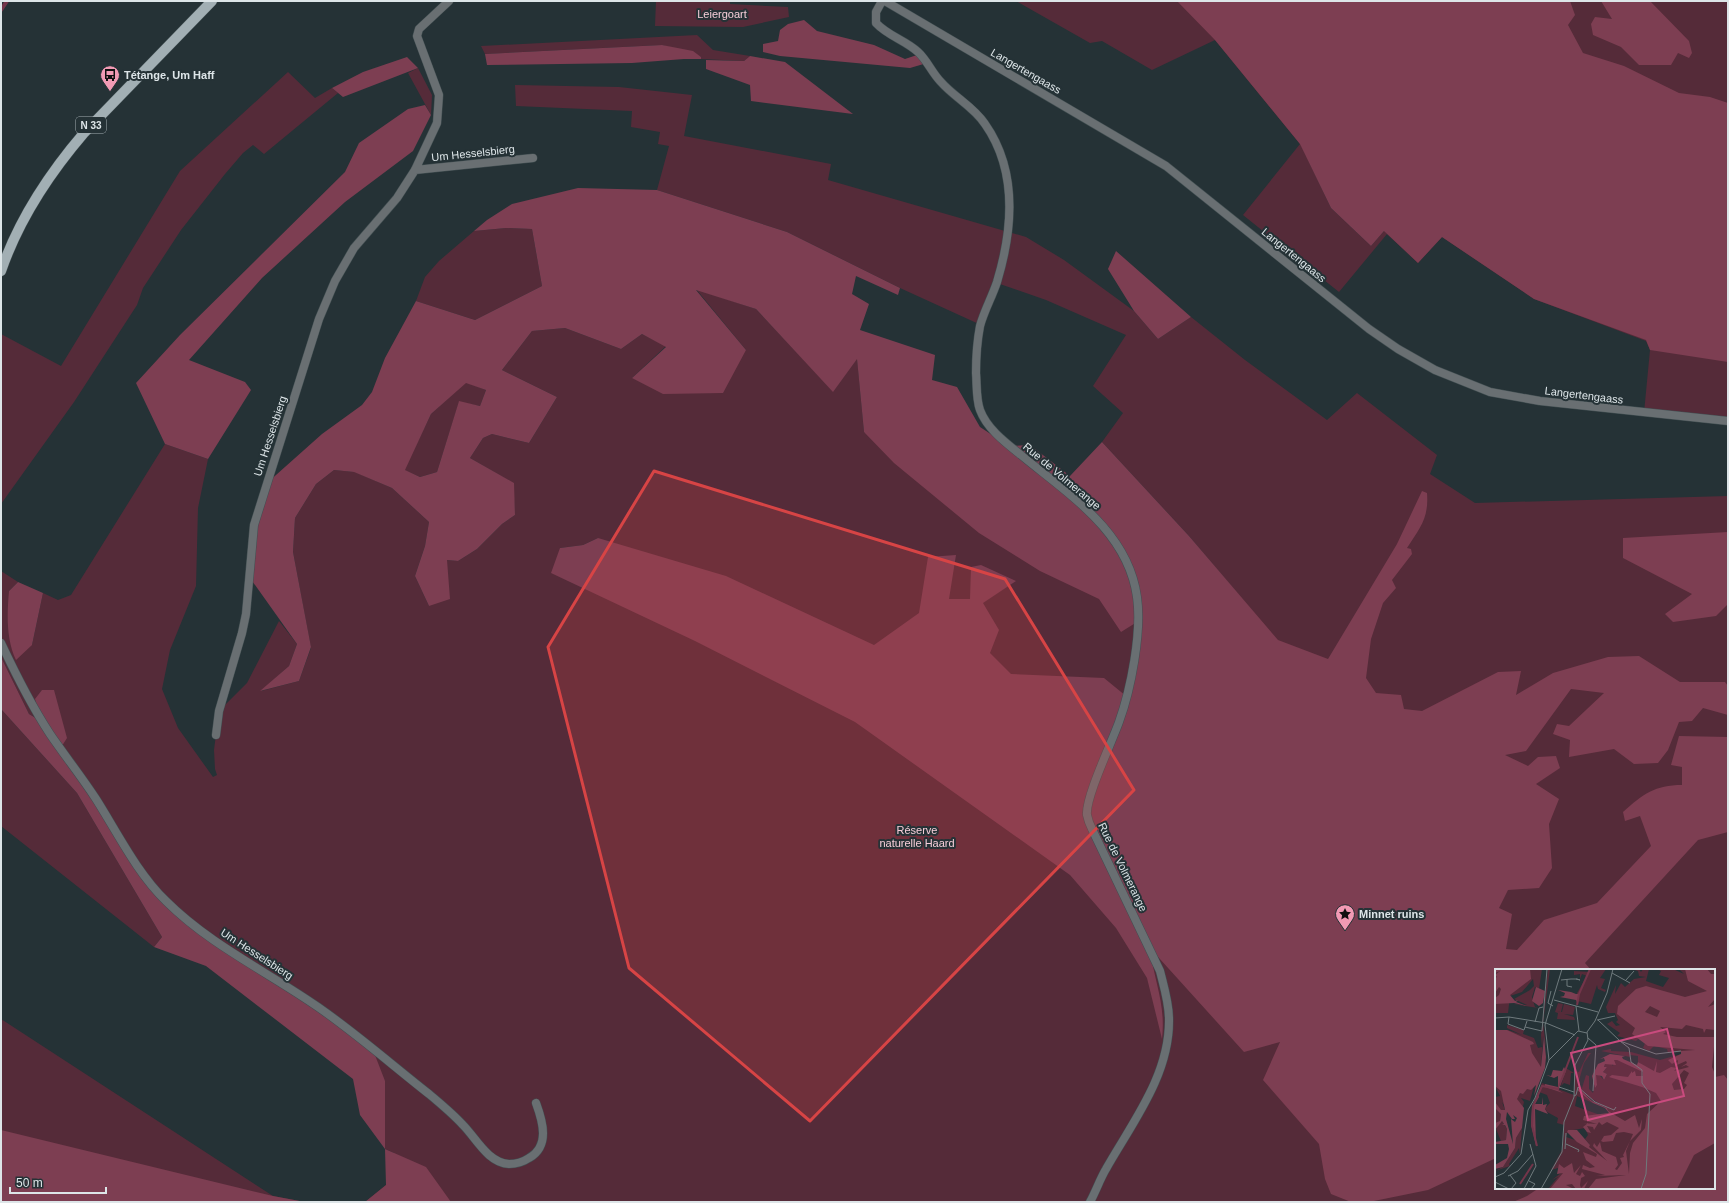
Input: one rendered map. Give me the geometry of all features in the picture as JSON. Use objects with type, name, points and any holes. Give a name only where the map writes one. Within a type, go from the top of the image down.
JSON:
[{"type":"main road","name":"N 33","points":[[1,271],[23,219],[50,175],[89,128],[212,1]]},
{"type":"street","name":"Um Hesselsbierg","points":[[216,735],[219,711],[245,620],[254,525],[319,319],[335,281],[354,248],[397,198],[415,170],[436,123],[439,95],[418,36],[419,29],[448,1]]},
{"type":"street","name":"Rue de Volmerange","points":[[882,1],[876,12],[876,23],[884,32],[906,43],[920,54],[941,82],[984,122],[1004,159],[1011,215],[1009,233],[996,283],[981,325],[976,353],[977,391],[980,410],[989,426],[1009,446],[1086,508],[1111,534],[1128,565],[1137,596],[1138,621],[1127,697],[1090,798],[1087,814],[1092,829],[1160,971],[1169,1018],[1168,1038],[1158,1075],[1132,1128],[1106,1170],[1090,1202]]},
{"type":"street","name":"Langertengaass","points":[[885,1],[1166,166],[1369,329],[1398,349],[1435,370],[1490,392],[1532,400],[1728,421]]},
{"type":"street","name":"Um Hesselsbierg","points":[[415,170],[534,158]]},
{"type":"street","name":"Um Hesselsbierg","points":[[1,643],[26,695],[42,721],[94,796],[141,870],[164,900],[194,927],[319,1008],[441,1104],[464,1125],[487,1154],[496,1160],[508,1164],[522,1162],[533,1156],[541,1146],[544,1134],[542,1120],[536,1103]]},
{"type":"highlighted area","points":[[654,471],[1005,579],[1134,790],[810,1121],[629,968],[548,647]]},
{"type":"green space","name":"Leiergoart","points":[[656,1],[730,1],[730,4],[788,7],[789,17],[743,27],[655,26]]},
{"type":"green space","points":[[1016,1],[1728,1],[1728,421],[1644,413],[1650,350],[1646,341],[1534,299],[1442,237],[1418,263],[1387,234],[1339,292],[1243,215],[1300,144],[1215,40],[1152,70],[1102,41],[1090,43]],"holes":[[[1301,145],[1384,231],[1371,246],[1331,208]]]},
{"type":"green space","points":[[697,35],[713,50],[750,56],[744,61],[701,59],[701,57],[662,45],[485,54],[481,46]]},
{"type":"green space","points":[[418,68],[432,95],[431,115],[408,73]]},
{"type":"green space","points":[[288,72],[315,98],[332,88],[338,93],[264,154],[253,145],[243,153],[225,174],[181,230],[143,288],[137,305],[74,402],[1,504],[1,334],[61,366],[180,171]]},
{"type":"green space","name":"Réserve naturelle Haard","points":[[515,85],[619,87],[692,95],[684,136],[831,164],[828,180],[1026,237],[1064,260],[1134,311],[1158,339],[1191,317],[1245,360],[1327,420],[1357,393],[1437,455],[1430,474],[1475,503],[1728,496],[1728,1202],[365,1202],[386,1185],[394,1153],[385,1149],[385,1081],[195,927],[164,900],[42,721],[29,714],[1,657],[1,571],[18,582],[9,591],[32,645],[43,593],[58,600],[71,595],[165,444],[208,459],[198,508],[196,586],[170,650],[162,689],[178,728],[213,777],[217,775],[215,769],[214,750],[219,711],[247,683],[279,621],[297,644],[289,666],[261,691],[299,681],[311,648],[293,552],[295,518],[316,484],[334,470],[355,472],[392,488],[429,522],[425,546],[415,576],[429,606],[447,560],[458,561],[477,549],[502,524],[515,515],[513,483],[470,458],[483,438],[492,434],[529,443],[557,397],[502,370],[532,331],[565,328],[621,349],[642,334],[666,346],[632,378],[746,350],[696,289],[756,309],[833,391],[857,358],[864,432],[1255,614],[1189,536],[1102,442],[1123,413],[1093,386],[1126,335],[1046,300],[997,283],[981,325],[900,288],[787,232],[657,190],[669,146],[658,144],[660,132],[631,127],[632,111],[516,106]],"holes":[[[598,538],[561,578],[560,548],[583,545]]]},
{"type":"green space","points":[[506,228],[532,229],[542,286],[475,320],[416,301],[425,277],[439,261],[474,231]]},
{"type":"green space","points":[[466,382],[486,390],[480,406],[459,402],[437,472],[420,477],[404,470],[431,414]]},
{"type":"green space","points":[[1,709],[77,793],[162,937],[154,947],[1,826]]},
{"type":"green space","points":[[1,1019],[273,1196],[305,1202],[1,1202]]},
{"type":"shaded area","points":[[1177,1],[1570,1],[1575,15],[1568,25],[1583,53],[1624,66],[1679,93],[1710,97],[1728,103],[1728,362],[1650,350],[1646,340],[1534,299],[1442,237],[1418,263],[1384,231],[1371,246],[1331,208],[1300,144],[1215,40]]},
{"type":"shaded area","points":[[1601,1],[1650,1],[1689,41],[1692,53],[1689,58],[1678,53],[1671,65],[1639,65],[1621,47],[1593,35],[1591,24],[1595,17],[1612,19]]},
{"type":"shaded area","points":[[804,20],[817,31],[874,45],[905,59],[920,54],[927,63],[910,68],[780,56],[763,52],[763,44],[778,41],[780,30],[788,24]]},
{"type":"shaded area","points":[[662,45],[693,51],[701,57],[701,59],[632,63],[487,65],[485,54]]},
{"type":"shaded area","points":[[750,56],[785,62],[853,114],[751,101],[750,85],[706,69],[706,60],[744,61]]},
{"type":"shaded area","points":[[407,57],[418,68],[343,97],[332,88],[363,72]]},
{"type":"shaded area","points":[[425,105],[431,115],[413,151],[345,202],[262,278],[189,360],[245,382],[251,390],[208,459],[165,444],[136,383],[180,335],[345,172],[359,143],[408,109]]},
{"type":"shaded area","points":[[578,188],[657,190],[787,232],[900,288],[898,295],[856,276],[852,294],[869,304],[860,330],[935,355],[932,380],[957,387],[980,427],[1009,446],[1030,445],[1070,476],[1102,442],[1189,536],[1278,640],[1328,659],[1397,544],[1422,491],[1427,493],[1427,509],[1423,522],[1407,548],[1411,549],[1412,554],[1392,580],[1396,588],[1383,603],[1371,639],[1366,678],[1376,693],[1401,695],[1404,709],[1422,711],[1498,672],[1521,671],[1516,695],[1553,673],[1608,657],[1639,656],[1680,682],[1725,682],[1728,686],[1728,715],[1703,708],[1692,721],[1679,722],[1668,750],[1658,763],[1634,764],[1614,749],[1569,757],[1570,740],[1553,734],[1557,724],[1569,726],[1604,693],[1571,689],[1526,751],[1505,755],[1528,766],[1538,757],[1556,756],[1560,768],[1536,784],[1559,799],[1549,824],[1552,868],[1539,888],[1508,890],[1499,908],[1512,914],[1506,949],[1517,950],[1544,920],[1597,903],[1651,846],[1640,816],[1625,821],[1623,812],[1637,800],[1650,792],[1673,785],[1682,785],[1682,767],[1671,765],[1679,736],[1728,737],[1728,832],[1698,840],[1585,963],[1590,969],[1495,969],[1495,1158],[1428,1190],[1369,1202],[1351,1202],[1331,1194],[1325,1179],[1319,1144],[1263,1080],[1280,1042],[1244,1052],[1150,948],[1161,1003],[1163,1026],[1162,1039],[1147,978],[1116,928],[1070,875],[855,722],[695,641],[551,573],[560,548],[583,545],[598,538],[726,576],[874,645],[919,613],[928,557],[956,555],[949,599],[970,599],[971,567],[981,565],[1016,581],[983,603],[999,630],[990,653],[1011,674],[1104,678],[1126,696],[1137,622],[1121,632],[1099,599],[1040,571],[979,533],[894,463],[864,432],[857,359],[833,392],[756,309],[696,290],[746,350],[723,393],[663,394],[632,378],[666,347],[642,334],[621,349],[565,328],[532,331],[502,370],[557,397],[529,443],[492,434],[483,438],[470,458],[514,483],[515,515],[502,524],[477,549],[458,561],[447,560],[450,599],[429,606],[415,576],[425,546],[429,522],[392,488],[354,472],[334,470],[316,484],[295,518],[293,552],[311,647],[299,681],[260,691],[289,666],[297,644],[250,578],[254,525],[267,483],[322,434],[362,405],[372,392],[385,358],[416,301],[475,320],[542,286],[532,229],[506,228],[474,231],[487,220],[512,204]],"holes":[[[466,383],[486,390],[480,406],[459,401],[437,472],[420,477],[405,470],[431,414]]]},
{"type":"shaded area","points":[[1116,251],[1191,317],[1158,339],[1134,311],[1108,269]]},
{"type":"shaded area","points":[[1728,532],[1728,604],[1716,616],[1673,622],[1665,614],[1692,594],[1623,558],[1623,538]]},
{"type":"shaded area","points":[[18,582],[43,593],[32,645],[16,660],[10,644],[8,609],[9,591]]},
{"type":"shaded area","points":[[1,657],[29,714],[41,721],[35,699],[42,690],[54,690],[67,738],[60,749],[141,870],[195,927],[319,1008],[373,1050],[385,1081],[385,1149],[360,1115],[353,1079],[206,966],[154,947],[162,937],[77,793],[1,709]]},
{"type":"shaded area","points":[[1724,1075],[1728,1080],[1728,1202],[1513,1202],[1527,1196],[1538,1189],[1715,1189],[1715,1077]]},
{"type":"shaded area","points":[[1,1130],[273,1196],[305,1202],[1,1202]]},
{"type":"shaded area","points":[[385,1149],[426,1167],[451,1202],[365,1202],[386,1185]]},
{"type":"waterway","points":[[1,10],[7,1]]},
{"type":"place","name":"Tétange, Um Haff","points":[[110,92]]},
{"type":"place","name":"Minnet ruins","points":[[1345,931]]}]
